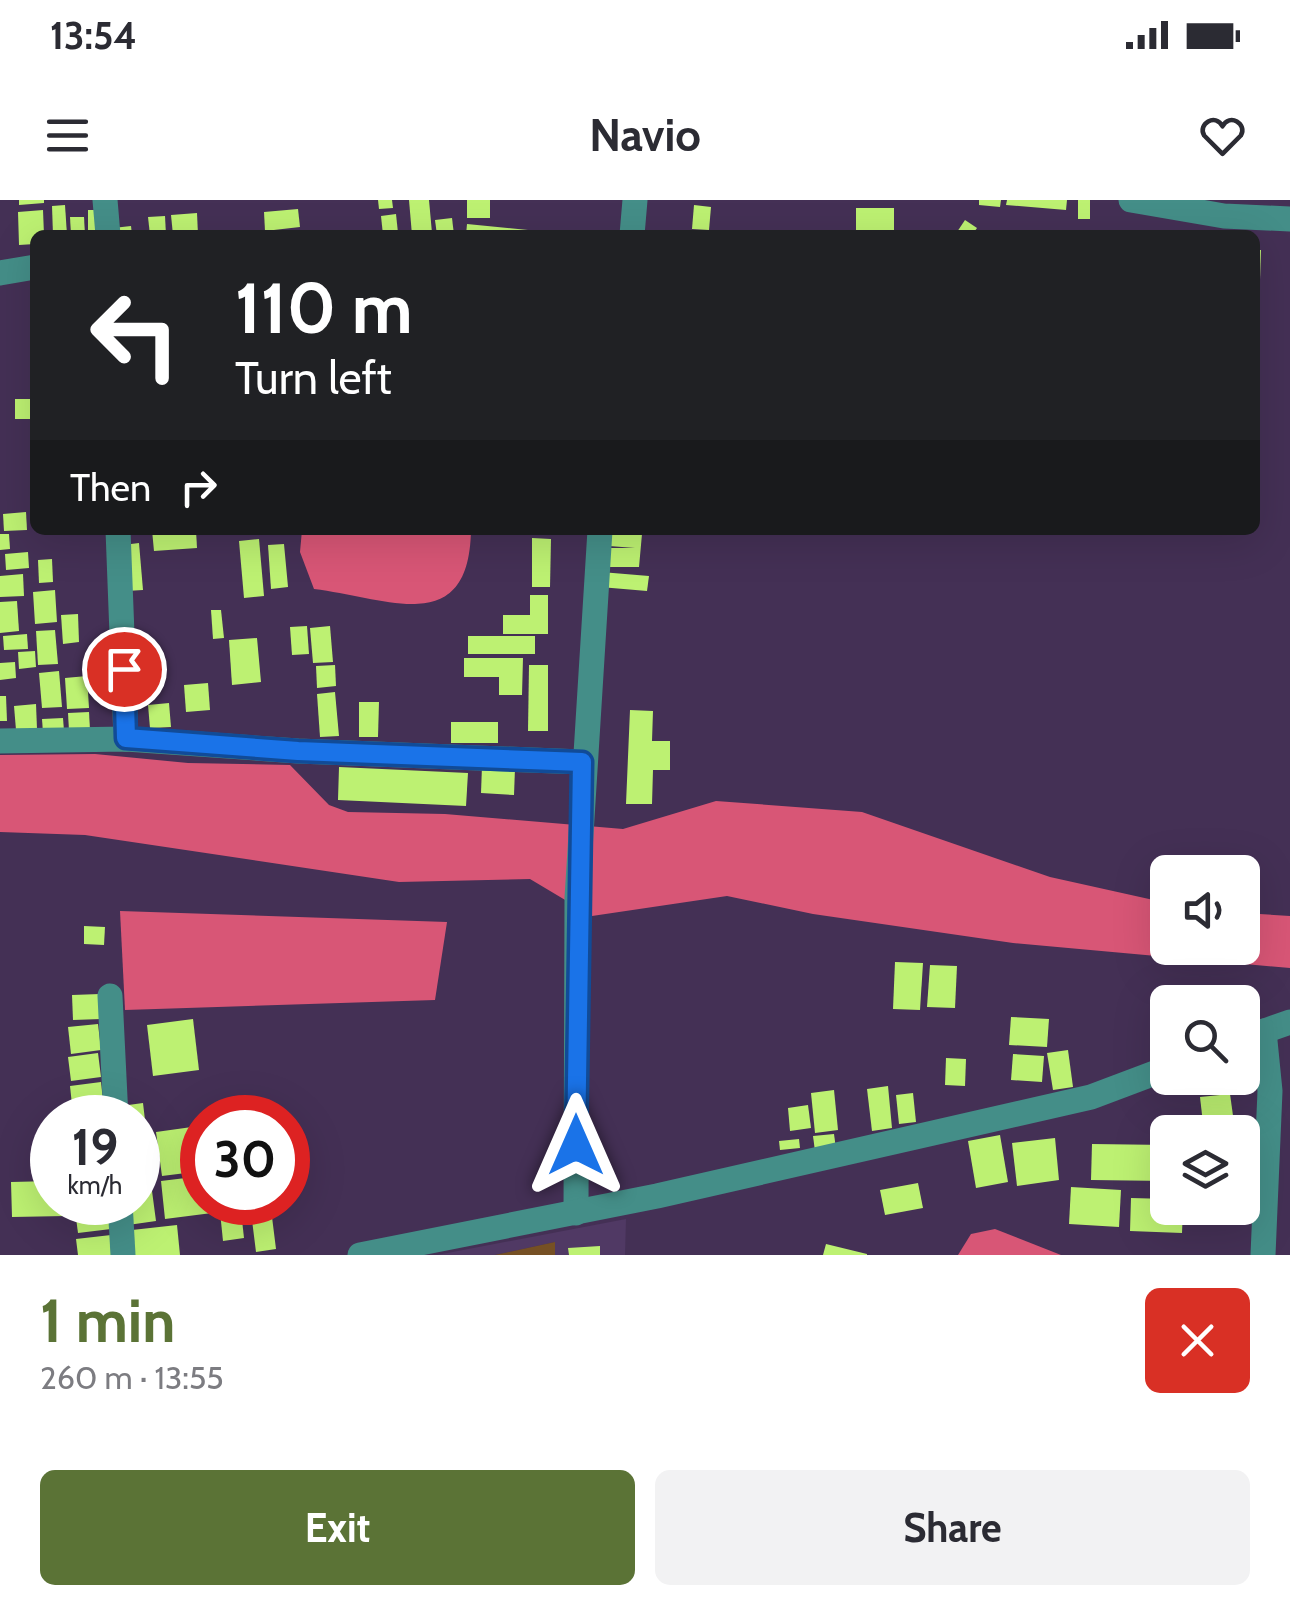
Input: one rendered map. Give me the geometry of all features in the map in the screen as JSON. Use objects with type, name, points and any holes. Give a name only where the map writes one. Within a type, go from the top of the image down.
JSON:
[{"type":"street","points":[[105,200],[108,230]]},
{"type":"street","points":[[632,230],[635,200]]},
{"type":"street","points":[[1131,200],[1224,216],[1290,219]]},
{"type":"street","points":[[0,273],[30,268]]},
{"type":"street","points":[[118,535],[126,738]]},
{"type":"street","points":[[576,1213],[575,1010],[582,762],[600,535]]},
{"type":"street","points":[[0,741],[126,738],[298,751],[582,762]]},
{"type":"street","points":[[110,996],[115,1095]]},
{"type":"street","points":[[1260,1033],[1290,1022]]},
{"type":"street","points":[[1260,1058],[1270,1092],[1263,1255]]},
{"type":"street","points":[[360,1255],[576,1213],[1091,1097],[1150,1075]]},
{"type":"street","points":[[121,1225],[123,1255]]},
{"type":"shaded area","points":[[302,535],[470,535],[467,564],[456,586],[440,599],[419,604],[314,589],[300,552]]},
{"type":"shaded area","points":[[95,754],[188,763],[290,765],[329,805],[348,812],[445,814],[623,829],[716,801],[862,812],[1050,877],[1150,899],[1150,955],[1013,943],[813,914],[727,896],[592,916],[530,879],[399,882],[85,835],[0,832],[0,755]]},
{"type":"shaded area","points":[[120,911],[447,922],[435,1000],[125,1010]]},
{"type":"shaded area","points":[[1260,914],[1290,916],[1290,968],[1257,965],[1260,965]]},
{"type":"shaded area","points":[[626,1219],[625,1255],[555,1255],[555,1242],[495,1255],[437,1255]]},
{"type":"shaded area","points":[[995,1229],[1061,1255],[958,1255],[971,1234]]},
{"type":"shaded area","points":[[555,1242],[555,1255],[495,1255]]},
{"type":"building","points":[[19,200],[44,200],[44,203],[19,205]]},
{"type":"building","points":[[378,200],[392,200],[393,208],[379,209]]},
{"type":"building","points":[[409,200],[429,200],[432,230],[412,230]]},
{"type":"building","points":[[467,200],[490,200],[490,218],[467,218]]},
{"type":"building","points":[[979,200],[1001,200],[1000,207],[979,205]]},
{"type":"building","points":[[1007,200],[1067,200],[1066,210],[1006,205]]},
{"type":"building","points":[[1078,200],[1090,200],[1090,219],[1078,219]]},
{"type":"building","points":[[65,205],[67,230],[53,230],[52,206]]},
{"type":"building","points":[[694,205],[711,207],[709,230],[692,229]]},
{"type":"building","points":[[856,208],[894,208],[894,230],[856,230]]},
{"type":"building","points":[[298,209],[300,227],[265,230],[264,212]]},
{"type":"building","points":[[43,210],[44,230],[30,230],[30,244],[19,245],[18,212]]},
{"type":"building","points":[[88,210],[104,210],[104,230],[88,230]]},
{"type":"building","points":[[197,213],[198,230],[172,230],[171,215]]},
{"type":"building","points":[[396,214],[398,230],[382,230],[381,216]]},
{"type":"building","points":[[165,216],[166,230],[149,230],[148,217]]},
{"type":"building","points":[[70,217],[84,217],[85,230],[71,230]]},
{"type":"building","points":[[452,218],[453,230],[436,230],[435,220]]},
{"type":"building","points":[[965,220],[977,228],[976,230],[958,230]]},
{"type":"building","points":[[467,224],[528,230],[466,230]]},
{"type":"building","points":[[15,399],[30,399],[30,419],[15,419]]},
{"type":"building","points":[[26,512],[27,530],[4,531],[3,514]]},
{"type":"building","points":[[0,534],[9,534],[10,549],[0,550]]},
{"type":"building","points":[[152,535],[196,535],[197,548],[154,551]]},
{"type":"building","points":[[610,535],[642,535],[639,567],[606,567],[605,548],[635,548],[609,546]]},
{"type":"building","points":[[532,538],[551,539],[550,587],[532,587]]},
{"type":"building","points":[[259,539],[264,596],[244,598],[239,541]]},
{"type":"building","points":[[139,543],[143,590],[126,591],[123,545]]},
{"type":"building","points":[[284,544],[288,587],[271,589],[268,545]]},
{"type":"building","points":[[28,552],[29,568],[6,570],[5,554]]},
{"type":"building","points":[[52,559],[53,582],[39,583],[38,560]]},
{"type":"building","points":[[601,572],[649,576],[647,591],[600,587]]},
{"type":"building","points":[[23,574],[24,596],[0,597],[0,576]]},
{"type":"building","points":[[55,590],[57,622],[35,624],[33,592]]},
{"type":"building","points":[[530,595],[548,595],[548,634],[503,634],[503,615],[530,615]]},
{"type":"building","points":[[17,601],[19,631],[0,633],[0,602]]},
{"type":"building","points":[[211,610],[221,610],[224,638],[213,639]]},
{"type":"building","points":[[78,614],[79,642],[63,644],[61,615]]},
{"type":"building","points":[[307,626],[309,654],[292,655],[290,627]]},
{"type":"building","points":[[330,626],[333,662],[313,663],[310,628]]},
{"type":"building","points":[[55,630],[58,664],[38,665],[36,631]]},
{"type":"building","points":[[27,634],[28,649],[4,650],[3,636]]},
{"type":"building","points":[[468,636],[535,636],[535,654],[468,654]]},
{"type":"building","points":[[257,638],[261,682],[232,685],[229,640]]},
{"type":"building","points":[[35,651],[36,667],[19,669],[18,652]]},
{"type":"building","points":[[464,658],[523,658],[522,695],[499,695],[499,677],[464,677]]},
{"type":"building","points":[[15,662],[16,678],[0,680],[0,663]]},
{"type":"building","points":[[335,665],[336,686],[317,688],[316,666]]},
{"type":"building","points":[[529,665],[548,665],[548,731],[528,731]]},
{"type":"building","points":[[59,671],[62,707],[42,708],[39,673]]},
{"type":"building","points":[[87,676],[89,708],[67,709],[65,678]]},
{"type":"building","points":[[208,683],[210,710],[186,712],[184,685]]},
{"type":"building","points":[[335,692],[339,736],[320,737],[317,694]]},
{"type":"building","points":[[0,696],[6,696],[7,721],[0,721]]},
{"type":"building","points":[[359,702],[379,702],[378,737],[359,737]]},
{"type":"building","points":[[169,703],[171,727],[150,728],[148,705]]},
{"type":"building","points":[[36,704],[37,729],[16,730],[14,706]]},
{"type":"building","points":[[630,710],[653,711],[652,741],[670,741],[670,770],[653,770],[652,804],[626,804]]},
{"type":"building","points":[[89,712],[90,730],[69,731],[68,713]]},
{"type":"building","points":[[63,718],[64,731],[43,733],[42,719]]},
{"type":"building","points":[[451,722],[498,722],[498,743],[451,743]]},
{"type":"building","points":[[482,766],[515,768],[514,795],[481,793]]},
{"type":"building","points":[[339,767],[468,773],[466,806],[338,800]]},
{"type":"building","points":[[84,926],[105,927],[104,945],[84,944]]},
{"type":"building","points":[[895,962],[923,963],[920,1010],[893,1009]]},
{"type":"building","points":[[930,965],[957,966],[955,1008],[927,1007]]},
{"type":"building","points":[[100,994],[101,1019],[73,1020],[72,995]]},
{"type":"building","points":[[1011,1017],[1049,1019],[1047,1047],[1009,1045]]},
{"type":"building","points":[[193,1019],[199,1070],[153,1076],[147,1025]]},
{"type":"building","points":[[98,1024],[101,1050],[71,1054],[68,1027]]},
{"type":"building","points":[[1068,1050],[1073,1087],[1053,1090],[1047,1053]]},
{"type":"building","points":[[98,1053],[101,1077],[71,1081],[68,1057]]},
{"type":"building","points":[[1013,1054],[1044,1056],[1042,1082],[1011,1080]]},
{"type":"building","points":[[946,1058],[966,1059],[965,1086],[945,1085]]},
{"type":"building","points":[[101,1082],[102,1095],[71,1095],[70,1086]]},
{"type":"building","points":[[888,1086],[892,1128],[872,1131],[867,1089]]},
{"type":"building","points":[[834,1090],[838,1130],[815,1133],[811,1093]]},
{"type":"building","points":[[913,1093],[916,1122],[899,1124],[896,1095]]},
{"type":"building","points":[[1230,1095],[1233,1115],[1202,1115],[1200,1097]]},
{"type":"building","points":[[808,1105],[811,1128],[790,1131],[788,1108]]},
{"type":"building","points":[[180,1129],[180,1174],[162,1176],[160,1131]]},
{"type":"building","points":[[834,1134],[836,1149],[815,1151],[813,1136]]},
{"type":"building","points":[[1000,1135],[1008,1182],[976,1188],[968,1141]]},
{"type":"building","points":[[1055,1138],[1059,1180],[1017,1186],[1012,1143]]},
{"type":"building","points":[[799,1139],[800,1148],[780,1150],[779,1141]]},
{"type":"building","points":[[1092,1144],[1150,1145],[1150,1181],[1091,1180]]},
{"type":"building","points":[[180,1179],[180,1217],[165,1219],[161,1181]]},
{"type":"building","points":[[11,1182],[30,1182],[30,1217],[12,1217]]},
{"type":"building","points":[[918,1183],[923,1208],[885,1215],[880,1190]]},
{"type":"building","points":[[1071,1187],[1121,1190],[1119,1227],[1069,1224]]},
{"type":"building","points":[[1131,1198],[1150,1199],[1150,1225],[1182,1225],[1182,1233],[1130,1231]]},
{"type":"building","points":[[77,1225],[111,1225],[111,1229],[78,1233]]},
{"type":"building","points":[[177,1225],[180,1255],[135,1255],[132,1230]]},
{"type":"building","points":[[221,1225],[243,1225],[244,1238],[223,1241]]},
{"type":"building","points":[[253,1225],[273,1225],[276,1249],[256,1252]]},
{"type":"building","points":[[111,1235],[113,1255],[78,1255],[76,1239]]},
{"type":"building","points":[[826,1244],[867,1254],[867,1255],[823,1255]]},
{"type":"building","points":[[600,1246],[600,1255],[569,1255],[568,1248]]},
{"type":"route","points":[[124,669],[126,738],[298,751],[582,762],[576,898],[576,1145]]}]
